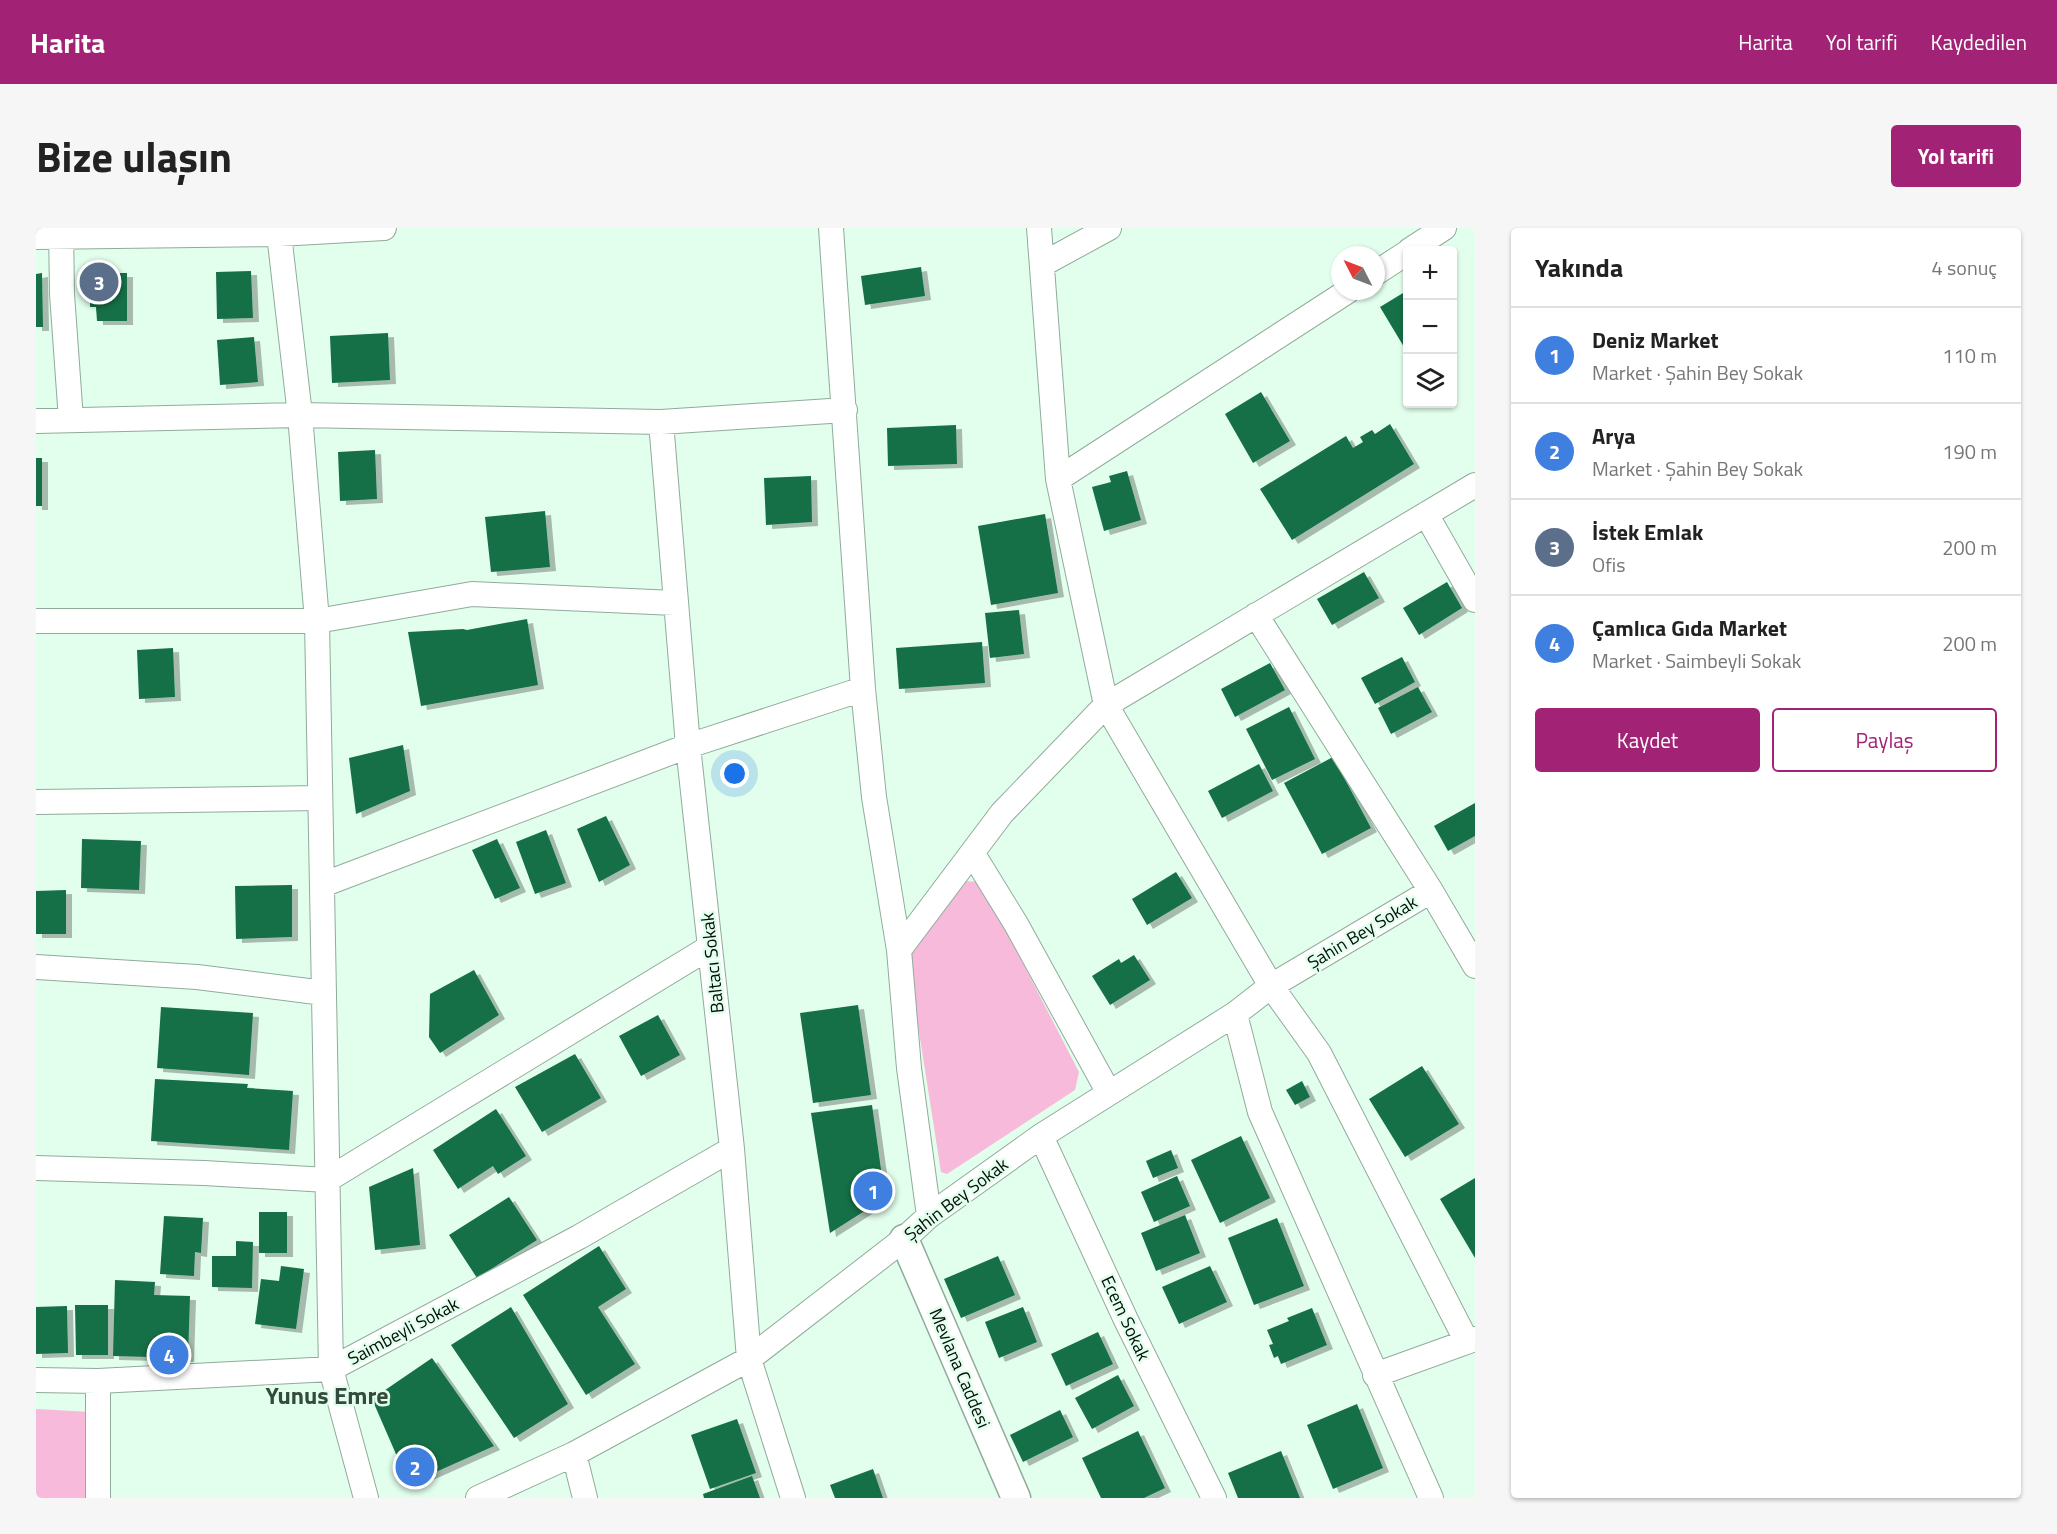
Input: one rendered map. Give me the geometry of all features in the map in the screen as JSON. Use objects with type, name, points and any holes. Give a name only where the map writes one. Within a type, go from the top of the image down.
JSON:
[{"type":"street","points":[[36,237],[61,233],[279,234],[384,228]]},
{"type":"street","points":[[831,228],[863,689],[874,797],[899,950],[909,1068],[929,1215]]},
{"type":"street","points":[[1039,228],[1058,479],[1106,705],[1271,986],[1319,1053],[1471,1340],[1375,1375]]},
{"type":"street","points":[[1043,264],[1109,228]]},
{"type":"street","points":[[1417,246],[1444,228]]},
{"type":"street","points":[[61,233],[62,294],[71,420]]},
{"type":"street","points":[[279,234],[300,415],[317,621],[331,1369],[366,1498]]},
{"type":"street","points":[[1385,267],[1403,255]]},
{"type":"street","points":[[1058,479],[1334,300]]},
{"type":"street","points":[[36,421],[300,415],[661,422],[844,410]]},
{"type":"street","name":"Baltacı Sokak","points":[[661,422],[688,746],[732,1149],[749,1359],[793,1498]]},
{"type":"street","points":[[899,950],[1002,813],[1106,705],[1475,485]]},
{"type":"street","points":[[1426,514],[1475,600]]},
{"type":"street","points":[[36,621],[317,621],[472,594],[675,603]]},
{"type":"street","points":[[1256,615],[1431,891],[1475,966]]},
{"type":"street","points":[[322,885],[688,746],[863,689]]},
{"type":"street","points":[[36,802],[320,798]]},
{"type":"street","points":[[973,854],[1016,924],[1109,1093]]},
{"type":"street","name":"Şahin Bey Sokak","points":[[478,1498],[574,1454],[749,1359],[904,1239],[929,1215],[1041,1137],[1235,1014],[1271,986],[1431,891]]},
{"type":"street","points":[[36,1168],[204,1173],[327,1180],[710,947]]},
{"type":"street","points":[[36,967],[197,976],[324,993]]},
{"type":"street","points":[[1235,1014],[1260,1112],[1431,1498]]},
{"type":"street","name":"Ecem Sokak","points":[[1041,1137],[1126,1320],[1214,1498]]},
{"type":"street","name":"Saimbeyli Sokak","points":[[36,1380],[98,1381],[331,1369],[579,1237],[732,1149]]},
{"type":"street","name":"Mevlana Caddesi","points":[[904,1239],[1016,1498]]},
{"type":"street","points":[[98,1381],[98,1498]]},
{"type":"street","points":[[574,1454],[585,1498]]},
{"type":"shaded area","points":[[963,881],[981,882],[1079,1072],[1075,1090],[947,1174],[941,1172],[907,955]]},
{"type":"shaded area","points":[[36,1409],[91,1412],[87,1496],[85,1498],[36,1498]]},
{"type":"building","points":[[921,267],[925,296],[865,305],[861,276]]},
{"type":"building","points":[[251,271],[253,318],[217,319],[216,272]]},
{"type":"building","points":[[42,273],[43,327],[36,327],[36,274]]},
{"type":"building","points":[[90,273],[127,273],[127,321],[97,321],[96,307],[90,307]]},
{"type":"building","points":[[1403,293],[1403,345],[1380,307]]},
{"type":"building","points":[[388,333],[390,380],[332,383],[330,336]]},
{"type":"building","points":[[254,337],[258,382],[220,385],[217,340]]},
{"type":"building","points":[[1261,392],[1290,441],[1253,463],[1225,414]]},
{"type":"building","points":[[1390,424],[1414,464],[1292,540],[1260,489],[1346,436],[1353,448],[1363,442],[1360,437],[1372,430],[1375,434]]},
{"type":"building","points":[[956,425],[957,464],[888,466],[887,428]]},
{"type":"building","points":[[375,450],[377,499],[340,501],[338,452]]},
{"type":"building","points":[[36,458],[42,458],[42,506],[36,506]]},
{"type":"building","points":[[1127,471],[1141,520],[1104,531],[1092,487],[1111,482],[1109,476]]},
{"type":"building","points":[[811,476],[812,522],[766,525],[764,478]]},
{"type":"building","points":[[545,511],[550,567],[491,572],[485,517]]},
{"type":"building","points":[[1045,514],[1058,593],[991,605],[978,526]]},
{"type":"building","points":[[1364,572],[1379,598],[1332,625],[1317,599]]},
{"type":"building","points":[[1447,582],[1462,608],[1419,635],[1403,608]]},
{"type":"building","points":[[1019,610],[1024,654],[990,658],[985,613]]},
{"type":"building","points":[[527,619],[538,685],[421,706],[408,632],[467,630]]},
{"type":"building","points":[[982,642],[985,683],[899,689],[896,648]]},
{"type":"building","points":[[173,648],[175,697],[139,699],[137,650]]},
{"type":"building","points":[[1402,657],[1415,682],[1375,704],[1361,678]]},
{"type":"building","points":[[1270,663],[1285,690],[1235,717],[1221,689]]},
{"type":"building","points":[[1418,687],[1432,712],[1391,734],[1378,708]]},
{"type":"building","points":[[1289,707],[1315,759],[1272,780],[1246,729]]},
{"type":"building","points":[[403,745],[410,791],[356,814],[349,758]]},
{"type":"building","points":[[1333,757],[1371,828],[1322,854],[1284,783]]},
{"type":"building","points":[[1259,764],[1273,791],[1222,818],[1208,791]]},
{"type":"building","points":[[1475,803],[1475,836],[1448,851],[1434,826]]},
{"type":"building","points":[[606,816],[630,865],[599,882],[577,829]]},
{"type":"building","points":[[546,830],[566,883],[535,894],[516,842]]},
{"type":"building","points":[[82,839],[141,841],[139,890],[81,888]]},
{"type":"building","points":[[497,839],[520,888],[495,899],[472,850]]},
{"type":"building","points":[[1176,872],[1192,898],[1147,925],[1132,899]]},
{"type":"building","points":[[292,885],[292,937],[236,939],[235,886]]},
{"type":"building","points":[[66,890],[66,934],[36,934],[36,891]]},
{"type":"building","points":[[1134,955],[1150,980],[1110,1005],[1092,976],[1119,959],[1121,963]]},
{"type":"building","points":[[474,970],[499,1015],[440,1053],[429,1037],[430,994]]},
{"type":"building","points":[[858,1005],[871,1095],[813,1103],[800,1013]]},
{"type":"building","points":[[161,1007],[253,1013],[249,1075],[157,1068]]},
{"type":"building","points":[[658,1015],[680,1055],[641,1076],[619,1036]]},
{"type":"building","points":[[575,1054],[601,1098],[542,1132],[515,1087]]},
{"type":"building","points":[[1422,1066],[1459,1124],[1405,1157],[1369,1099]]},
{"type":"building","points":[[155,1079],[248,1084],[247,1088],[293,1091],[289,1150],[151,1141]]},
{"type":"building","points":[[1302,1081],[1310,1097],[1295,1105],[1286,1090]]},
{"type":"building","points":[[872,1105],[885,1198],[830,1233],[811,1113]]},
{"type":"building","points":[[496,1109],[526,1156],[498,1174],[493,1166],[458,1189],[433,1150]]},
{"type":"building","points":[[1241,1136],[1270,1198],[1220,1223],[1191,1160]]},
{"type":"building","points":[[1171,1150],[1178,1168],[1153,1178],[1146,1161]]},
{"type":"building","points":[[413,1168],[420,1245],[375,1250],[369,1187]]},
{"type":"building","points":[[1177,1176],[1190,1206],[1154,1222],[1141,1192]]},
{"type":"building","points":[[1475,1178],[1475,1258],[1440,1199]]},
{"type":"building","points":[[509,1197],[537,1240],[477,1278],[449,1235]]},
{"type":"building","points":[[259,1212],[287,1212],[287,1253],[259,1253]]},
{"type":"building","points":[[1185,1215],[1200,1253],[1156,1271],[1141,1233]]},
{"type":"building","points":[[164,1216],[203,1218],[201,1253],[195,1252],[194,1276],[160,1274]]},
{"type":"building","points":[[1277,1218],[1304,1286],[1254,1305],[1228,1238]]},
{"type":"building","points":[[236,1241],[253,1242],[252,1288],[212,1287],[212,1256],[236,1256]]},
{"type":"building","points":[[599,1246],[626,1289],[598,1307],[635,1364],[586,1395],[523,1295]]},
{"type":"building","points":[[998,1256],[1015,1295],[961,1318],[944,1279]]},
{"type":"building","points":[[281,1266],[304,1269],[296,1329],[255,1324],[261,1279],[279,1281]]},
{"type":"building","points":[[1210,1266],[1227,1302],[1179,1324],[1162,1287]]},
{"type":"building","points":[[115,1280],[155,1282],[154,1295],[190,1296],[188,1358],[113,1356]]},
{"type":"building","points":[[75,1305],[108,1305],[108,1355],[76,1355]]},
{"type":"building","points":[[67,1306],[68,1353],[36,1354],[36,1307]]},
{"type":"building","points":[[511,1307],[568,1404],[514,1438],[451,1345]]},
{"type":"building","points":[[1023,1307],[1037,1342],[999,1358],[985,1322]]},
{"type":"building","points":[[1312,1308],[1327,1345],[1281,1364],[1278,1356],[1274,1358],[1269,1345],[1273,1344],[1267,1330],[1289,1321],[1287,1318]]},
{"type":"building","points":[[1098,1332],[1113,1364],[1066,1386],[1051,1354]]},
{"type":"building","points":[[432,1358],[494,1446],[409,1484],[372,1399]]},
{"type":"building","points":[[1118,1375],[1134,1406],[1092,1429],[1075,1398]]},
{"type":"building","points":[[1357,1404],[1383,1468],[1333,1489],[1307,1425]]},
{"type":"building","points":[[1060,1410],[1073,1437],[1023,1462],[1010,1435]]},
{"type":"building","points":[[737,1419],[756,1473],[710,1489],[691,1435]]},
{"type":"building","points":[[1138,1431],[1165,1488],[1144,1498],[1101,1498],[1082,1458]]},
{"type":"building","points":[[1281,1451],[1300,1498],[1238,1498],[1228,1473]]},
{"type":"building","points":[[873,1469],[883,1498],[835,1498],[830,1485]]},
{"type":"building","points":[[752,1476],[760,1498],[704,1498],[703,1494]]},
{"type":"place","name":"İstek Emlak","points":[[99,282]]},
{"type":"place","name":"Deniz Market","points":[[873,1191]]},
{"type":"place","name":"Çamlıca Gıda Market","points":[[169,1355]]},
{"type":"place","name":"Arya","points":[[415,1467]]},
{"type":"district","name":"Yunus Emre","points":[[327,1395]]}]
